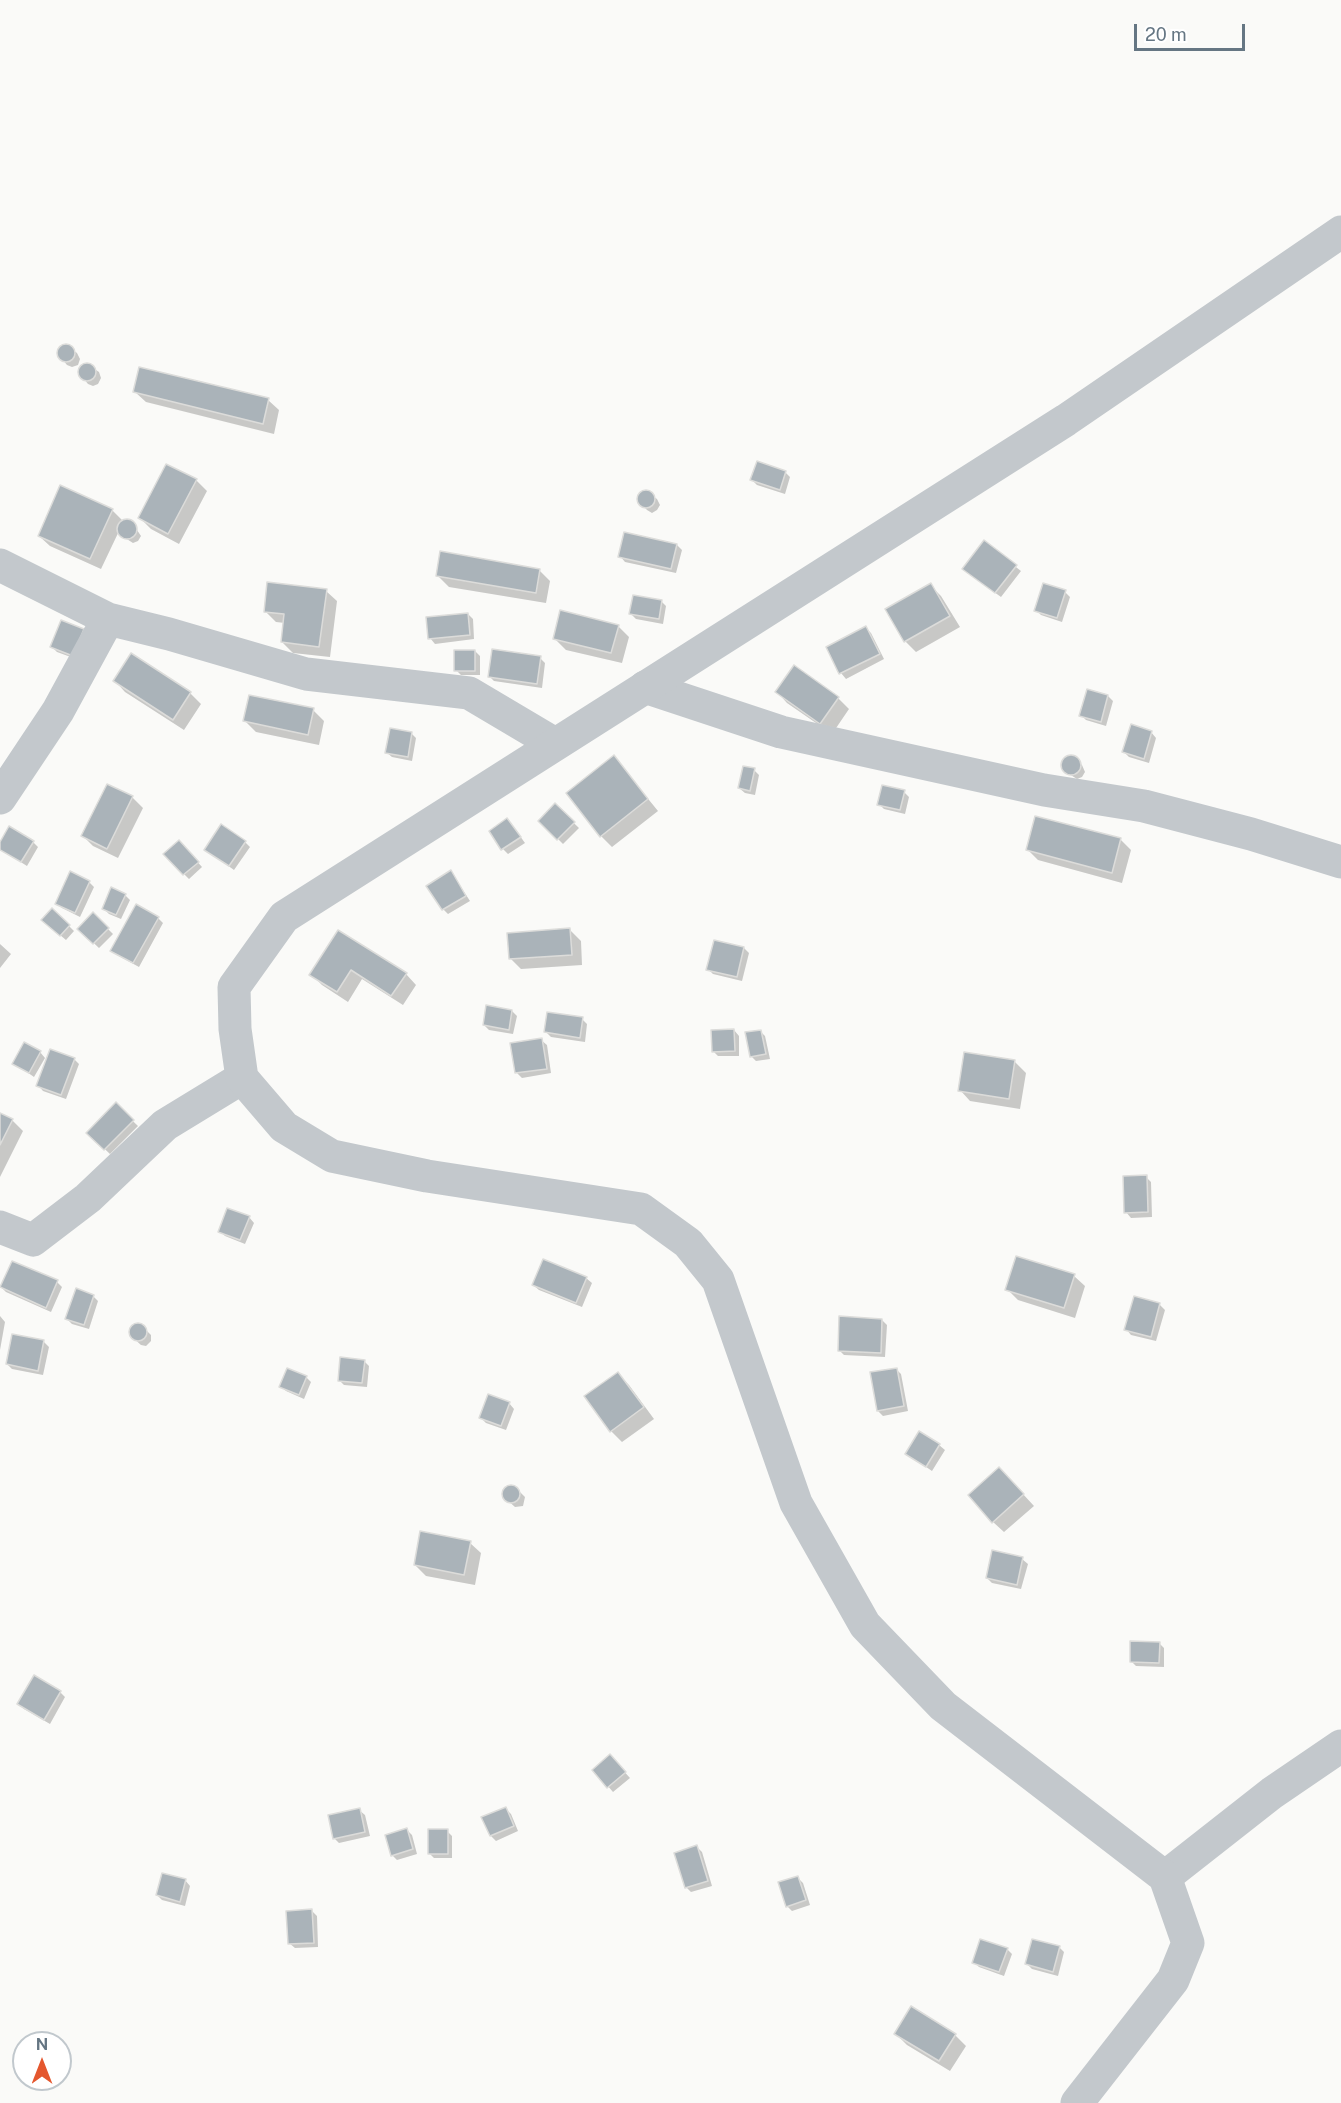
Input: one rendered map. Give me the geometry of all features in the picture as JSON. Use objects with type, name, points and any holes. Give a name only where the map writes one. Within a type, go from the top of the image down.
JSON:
[{"type":"street","points":[[1077,2103],[1173,1980],[1188,1943],[1165,1877],[943,1706],[865,1625],[796,1503],[718,1280],[688,1243],[641,1209],[427,1176],[332,1156],[284,1127],[242,1078],[235,1029],[234,987],[284,916],[1066,420],[1341,232]]},
{"type":"street","points":[[0,565],[108,619],[170,634],[306,674],[469,693],[555,744]]},
{"type":"street","points":[[0,798],[58,711],[108,619]]},
{"type":"street","points":[[645,687],[781,732],[1044,790],[1144,806],[1251,834],[1341,862]]},
{"type":"street","points":[[0,1227],[33,1240],[88,1198],[165,1125],[242,1078]]},
{"type":"street","points":[[1165,1877],[1272,1793],[1341,1746]]},
{"type":"building","points":[[62,344],[70,344],[75,349],[73,360],[62,362],[57,357],[57,349]]},
{"type":"building","points":[[83,363],[91,363],[96,368],[94,379],[83,381],[78,376],[78,368]]},
{"type":"building","points":[[139,367],[269,398],[263,424],[133,392]]},
{"type":"building","points":[[757,461],[786,471],[780,490],[750,480]]},
{"type":"building","points":[[166,464],[197,479],[168,534],[138,518]]},
{"type":"building","points":[[60,485],[113,509],[90,559],[38,536]]},
{"type":"building","points":[[642,490],[650,490],[655,495],[653,506],[642,508],[637,503],[637,495]]},
{"type":"building","points":[[127,519],[134,522],[137,529],[134,536],[127,539],[120,536],[117,529],[120,522]]},
{"type":"building","points":[[624,532],[677,544],[671,569],[618,557]]},
{"type":"building","points":[[984,540],[1017,565],[995,593],[962,569]]},
{"type":"building","points":[[440,551],[540,569],[536,593],[436,576]]},
{"type":"building","points":[[267,582],[327,589],[319,647],[281,642],[284,614],[264,612]]},
{"type":"building","points":[[931,583],[950,616],[904,642],[885,609]]},
{"type":"building","points":[[1043,583],[1066,590],[1057,618],[1034,611]]},
{"type":"building","points":[[633,595],[662,600],[659,619],[629,614]]},
{"type":"building","points":[[560,610],[619,625],[611,653],[553,639]]},
{"type":"building","points":[[468,613],[470,635],[428,639],[426,617]]},
{"type":"building","points":[[61,620],[84,629],[73,656],[50,647]]},
{"type":"building","points":[[866,626],[880,654],[839,674],[826,647]]},
{"type":"building","points":[[492,649],[541,656],[537,684],[488,677]]},
{"type":"building","points":[[454,650],[475,650],[475,671],[454,671]]},
{"type":"building","points":[[131,653],[191,692],[173,720],[113,681]]},
{"type":"building","points":[[794,665],[839,697],[820,724],[775,692]]},
{"type":"building","points":[[1087,689],[1108,695],[1101,722],[1079,716]]},
{"type":"building","points":[[249,695],[314,708],[308,735],[243,721]]},
{"type":"building","points":[[1131,724],[1152,731],[1144,759],[1122,752]]},
{"type":"building","points":[[390,728],[412,732],[408,757],[385,753]]},
{"type":"building","points":[[614,755],[648,799],[600,837],[566,793]]},
{"type":"building","points":[[1071,755],[1078,758],[1081,765],[1078,772],[1071,775],[1064,772],[1061,765],[1064,758]]},
{"type":"building","points":[[743,766],[755,768],[750,791],[738,788]]},
{"type":"building","points":[[107,784],[133,796],[107,849],[81,836]]},
{"type":"building","points":[[882,785],[905,790],[900,810],[877,805]]},
{"type":"building","points":[[555,803],[575,822],[557,840],[538,821]]},
{"type":"building","points":[[1035,816],[1121,838],[1112,873],[1026,850]]},
{"type":"building","points":[[507,818],[521,837],[501,850],[489,831]]},
{"type":"building","points":[[221,824],[246,841],[229,866],[204,850]]},
{"type":"building","points":[[9,826],[34,841],[21,862],[0,850],[0,842]]},
{"type":"building","points":[[179,840],[199,862],[183,875],[163,854]]},
{"type":"building","points":[[451,870],[466,896],[442,910],[426,886]]},
{"type":"building","points":[[70,871],[90,881],[75,913],[55,904]]},
{"type":"building","points":[[111,887],[126,894],[116,915],[102,909]]},
{"type":"building","points":[[136,904],[159,917],[133,963],[110,951]]},
{"type":"building","points":[[52,908],[70,925],[60,936],[41,920]]},
{"type":"building","points":[[93,912],[109,928],[93,944],[77,929]]},
{"type":"building","points":[[570,928],[572,955],[509,959],[507,933]]},
{"type":"building","points":[[338,930],[407,973],[391,996],[351,970],[337,992],[309,975]]},
{"type":"building","points":[[714,940],[744,947],[737,977],[706,970]]},
{"type":"building","points":[[486,1005],[512,1010],[509,1030],[483,1025]]},
{"type":"building","points":[[547,1012],[583,1017],[580,1038],[544,1032]]},
{"type":"building","points":[[734,1029],[735,1051],[712,1052],[711,1030]]},
{"type":"building","points":[[761,1030],[766,1054],[750,1057],[745,1032]]},
{"type":"building","points":[[542,1038],[547,1069],[515,1073],[510,1043]]},
{"type":"building","points":[[24,1042],[41,1051],[29,1073],[12,1064]]},
{"type":"building","points":[[50,1049],[75,1058],[61,1095],[36,1086]]},
{"type":"building","points":[[964,1052],[1015,1060],[1009,1099],[958,1091]]},
{"type":"building","points":[[116,1102],[134,1120],[104,1150],[86,1133]]},
{"type":"building","points":[[0,1113],[13,1119],[0,1145]]},
{"type":"building","points":[[1147,1175],[1148,1212],[1124,1213],[1123,1176]]},
{"type":"building","points":[[227,1208],[250,1216],[240,1240],[218,1232]]},
{"type":"building","points":[[1016,1256],[1075,1274],[1064,1308],[1005,1290]]},
{"type":"building","points":[[543,1259],[587,1277],[576,1303],[532,1285]]},
{"type":"building","points":[[12,1261],[58,1280],[46,1308],[0,1287]]},
{"type":"building","points":[[76,1288],[94,1295],[84,1325],[65,1319]]},
{"type":"building","points":[[1134,1296],[1160,1303],[1151,1337],[1124,1330]]},
{"type":"building","points":[[839,1316],[882,1319],[881,1353],[838,1351]]},
{"type":"building","points":[[134,1323],[142,1323],[147,1328],[145,1339],[134,1341],[129,1336],[129,1328]]},
{"type":"building","points":[[12,1334],[44,1340],[38,1371],[6,1364]]},
{"type":"building","points":[[340,1357],[365,1360],[362,1383],[338,1381]]},
{"type":"building","points":[[287,1368],[307,1376],[299,1395],[279,1387]]},
{"type":"building","points":[[897,1368],[904,1406],[877,1411],[870,1372]]},
{"type":"building","points":[[618,1372],[644,1407],[610,1432],[584,1396]]},
{"type":"building","points":[[488,1394],[510,1402],[501,1426],[479,1418]]},
{"type":"building","points":[[919,1431],[940,1444],[926,1467],[905,1454]]},
{"type":"building","points":[[999,1467],[1024,1494],[992,1523],[968,1495]]},
{"type":"building","points":[[507,1485],[515,1485],[520,1490],[518,1501],[507,1503],[502,1498],[502,1490]]},
{"type":"building","points":[[420,1531],[471,1541],[464,1575],[414,1565]]},
{"type":"building","points":[[992,1550],[1023,1557],[1017,1585],[986,1578]]},
{"type":"building","points":[[1130,1641],[1160,1642],[1159,1663],[1130,1662]]},
{"type":"building","points":[[34,1675],[61,1691],[44,1720],[17,1704]]},
{"type":"building","points":[[610,1754],[626,1772],[607,1788],[592,1770]]},
{"type":"building","points":[[506,1807],[514,1826],[490,1836],[481,1817]]},
{"type":"building","points":[[360,1808],[365,1832],[333,1839],[328,1815]]},
{"type":"building","points":[[407,1828],[413,1849],[391,1856],[385,1835]]},
{"type":"building","points":[[428,1829],[448,1829],[448,1854],[428,1854]]},
{"type":"building","points":[[697,1845],[708,1881],[685,1888],[674,1853]]},
{"type":"building","points":[[162,1873],[186,1879],[180,1902],[156,1895]]},
{"type":"building","points":[[798,1876],[806,1900],[786,1907],[778,1882]]},
{"type":"building","points":[[312,1909],[314,1943],[288,1944],[286,1911]]},
{"type":"building","points":[[980,1939],[1008,1948],[999,1972],[972,1963]]},
{"type":"building","points":[[1032,1939],[1060,1946],[1053,1972],[1025,1964]]},
{"type":"building","points":[[911,2006],[956,2034],[939,2061],[894,2034]]}]
